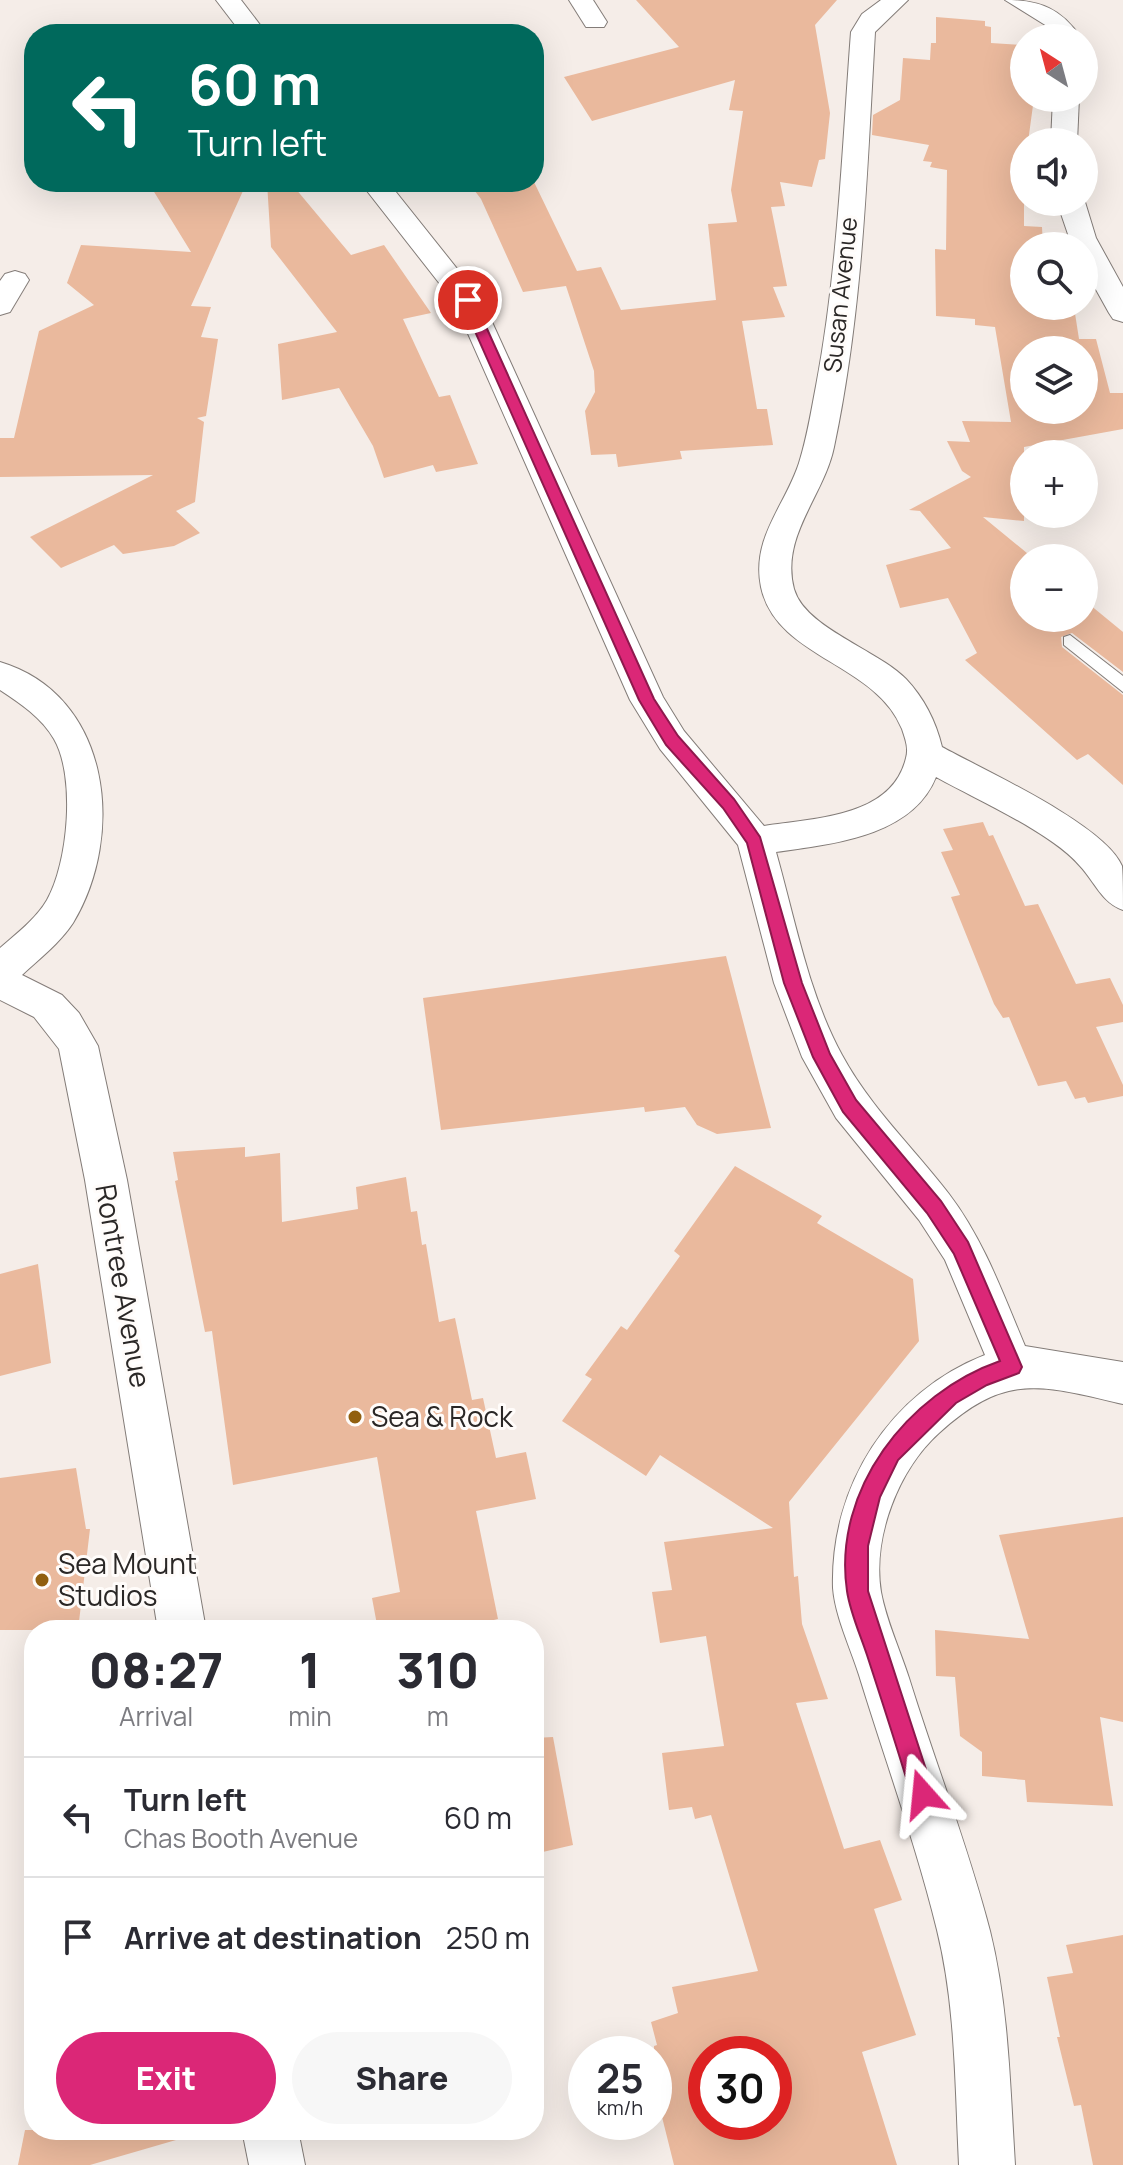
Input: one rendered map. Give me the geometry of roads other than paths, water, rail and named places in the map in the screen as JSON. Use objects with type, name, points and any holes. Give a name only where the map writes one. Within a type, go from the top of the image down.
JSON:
[{"type":"street","points":[[228,0],[247,24]]},
{"type":"street","points":[[581,0],[595,22]]},
{"type":"street","name":"Susan Avenue","points":[[896,0],[871,19],[863,32],[840,346],[812,471],[780,529],[776,563],[779,593],[799,621],[870,666],[894,687],[917,719],[925,754]]},
{"type":"street","points":[[1017,0],[1060,24]]},
{"type":"street","points":[[382,192],[468,300],[647,700],[672,740],[728,804],[755,841],[793,983],[822,1057],[850,1106],[934,1207],[962,1249],[1012,1367]]},
{"type":"street","points":[[1075,216],[1082,238],[1123,313]]},
{"type":"street","points":[[0,306],[15,280]]},
{"type":"street","points":[[0,674],[38,696],[65,725],[85,766],[85,810],[80,857],[61,912],[0,971]]},
{"type":"street","points":[[755,841],[870,820],[900,802],[917,778],[925,754],[1066,833],[1092,854],[1123,895]]},
{"type":"street","name":"Rontree Avenue","points":[[0,982],[48,1006],[65,1024],[78,1046],[106,1180],[180,1620]]},
{"type":"street","points":[[987,2165],[977,1994],[941,1852],[857,1591],[857,1546],[870,1495],[891,1453],[949,1396],[981,1377],[1012,1367],[1123,1383]]},
{"type":"street","points":[[272,2140],[277,2165]]},
{"type":"lane","points":[[1070,641],[1123,686]]},
{"type":"place","name":"Sea & Rock","points":[[355,1417]]},
{"type":"place","name":"Sea Mount Studios","points":[[42,1580]]}]
